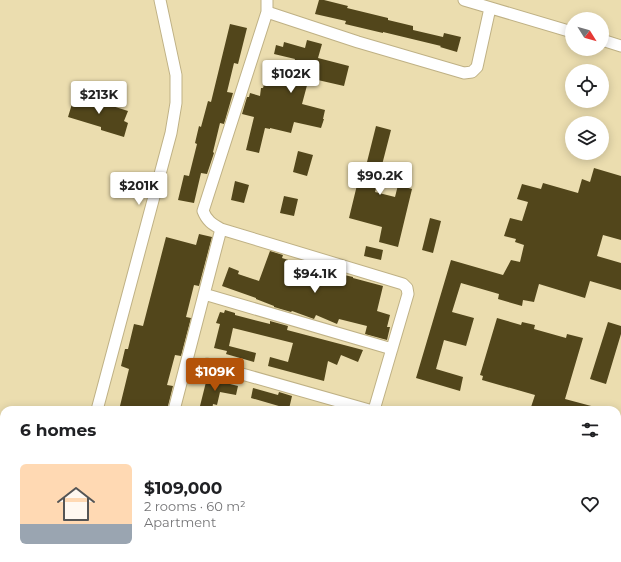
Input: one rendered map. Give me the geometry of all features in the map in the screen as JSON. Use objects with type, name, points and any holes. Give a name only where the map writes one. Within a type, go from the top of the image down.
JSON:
[{"type":"street","points":[[98,406],[171,133],[176,103],[176,75],[160,0]]},
{"type":"street","points":[[266,0],[267,12],[203,211],[209,222],[221,229],[403,284],[407,288],[408,294],[375,406]]},
{"type":"street","points":[[464,0],[565,30]]},
{"type":"street","points":[[267,12],[358,42],[464,73],[472,72],[477,66],[490,8]]},
{"type":"street","points":[[609,42],[621,46]]},
{"type":"street","points":[[175,406],[221,229]]},
{"type":"street","points":[[204,294],[392,350]]},
{"type":"street","points":[[207,364],[355,406]]},
{"type":"building","points":[[319,0],[348,6],[347,8],[388,18],[388,20],[413,26],[413,30],[443,37],[444,33],[461,37],[457,52],[440,47],[441,46],[345,24],[346,21],[315,14]]},
{"type":"building","points":[[230,24],[247,28],[238,64],[234,63],[227,92],[233,93],[224,124],[220,123],[214,153],[207,174],[201,173],[194,203],[178,200],[184,175],[189,176],[197,144],[195,143],[199,126],[201,127],[208,101],[211,102]]},
{"type":"building","points":[[307,40],[322,44],[318,58],[349,66],[344,86],[309,78],[302,104],[325,110],[321,128],[294,122],[291,133],[265,128],[259,153],[246,150],[254,117],[242,114],[247,97],[249,97],[250,93],[260,96],[261,88],[263,88],[266,78],[288,84],[295,59],[274,54],[276,45],[283,47],[284,42],[305,48]]},
{"type":"building","points":[[75,94],[128,111],[124,121],[128,123],[124,137],[101,130],[101,127],[68,117]]},
{"type":"building","points":[[376,126],[391,130],[375,192],[395,197],[398,185],[412,189],[398,247],[379,242],[382,227],[349,218],[357,185],[361,186]]},
{"type":"building","points":[[298,151],[313,155],[307,176],[293,172]]},
{"type":"building","points":[[594,168],[621,176],[621,240],[603,235],[597,256],[621,263],[621,290],[590,281],[585,298],[539,284],[534,302],[523,300],[522,306],[498,299],[499,294],[461,283],[452,312],[474,318],[466,346],[444,340],[436,369],[463,377],[460,391],[416,378],[451,260],[503,275],[511,260],[520,262],[524,245],[515,242],[516,239],[504,236],[510,218],[522,221],[528,202],[517,199],[522,184],[541,189],[543,183],[578,193],[582,179],[590,182]]},
{"type":"building","points":[[235,181],[249,185],[244,203],[231,200]]},
{"type":"building","points":[[284,196],[298,199],[294,216],[280,213]]},
{"type":"building","points":[[430,218],[441,221],[433,253],[422,250]]},
{"type":"building","points":[[199,234],[212,237],[199,286],[194,285],[186,317],[191,318],[181,356],[175,355],[167,385],[173,386],[168,406],[120,406],[129,369],[121,366],[125,349],[128,349],[134,324],[143,326],[166,237],[196,245]]},
{"type":"building","points":[[366,246],[383,250],[381,260],[364,256]]},
{"type":"building","points":[[270,251],[283,255],[282,258],[314,268],[383,286],[377,311],[390,315],[387,327],[390,327],[387,340],[365,334],[367,326],[339,319],[337,324],[316,315],[314,319],[292,311],[274,307],[256,298],[222,286],[229,267],[239,271],[238,274],[259,281]]},
{"type":"building","points":[[225,310],[235,313],[235,315],[270,324],[270,321],[288,326],[287,330],[363,350],[358,362],[341,355],[337,365],[328,361],[324,381],[268,366],[270,357],[288,362],[293,343],[233,328],[229,346],[256,353],[254,362],[226,354],[227,351],[214,348],[220,324],[216,323],[220,312],[224,313]]},
{"type":"building","points":[[497,318],[521,325],[522,322],[535,325],[534,329],[566,338],[567,334],[583,338],[565,399],[591,406],[531,406],[535,395],[482,380],[483,376],[480,375]]},
{"type":"building","points":[[608,322],[621,326],[621,334],[606,384],[590,379]]},
{"type":"building","points":[[213,376],[223,379],[222,382],[238,386],[236,395],[220,392],[217,405],[213,404],[213,406],[200,406],[207,378],[212,379]]},
{"type":"building","points":[[253,388],[278,395],[279,392],[292,396],[290,406],[279,406],[251,398]]}]
